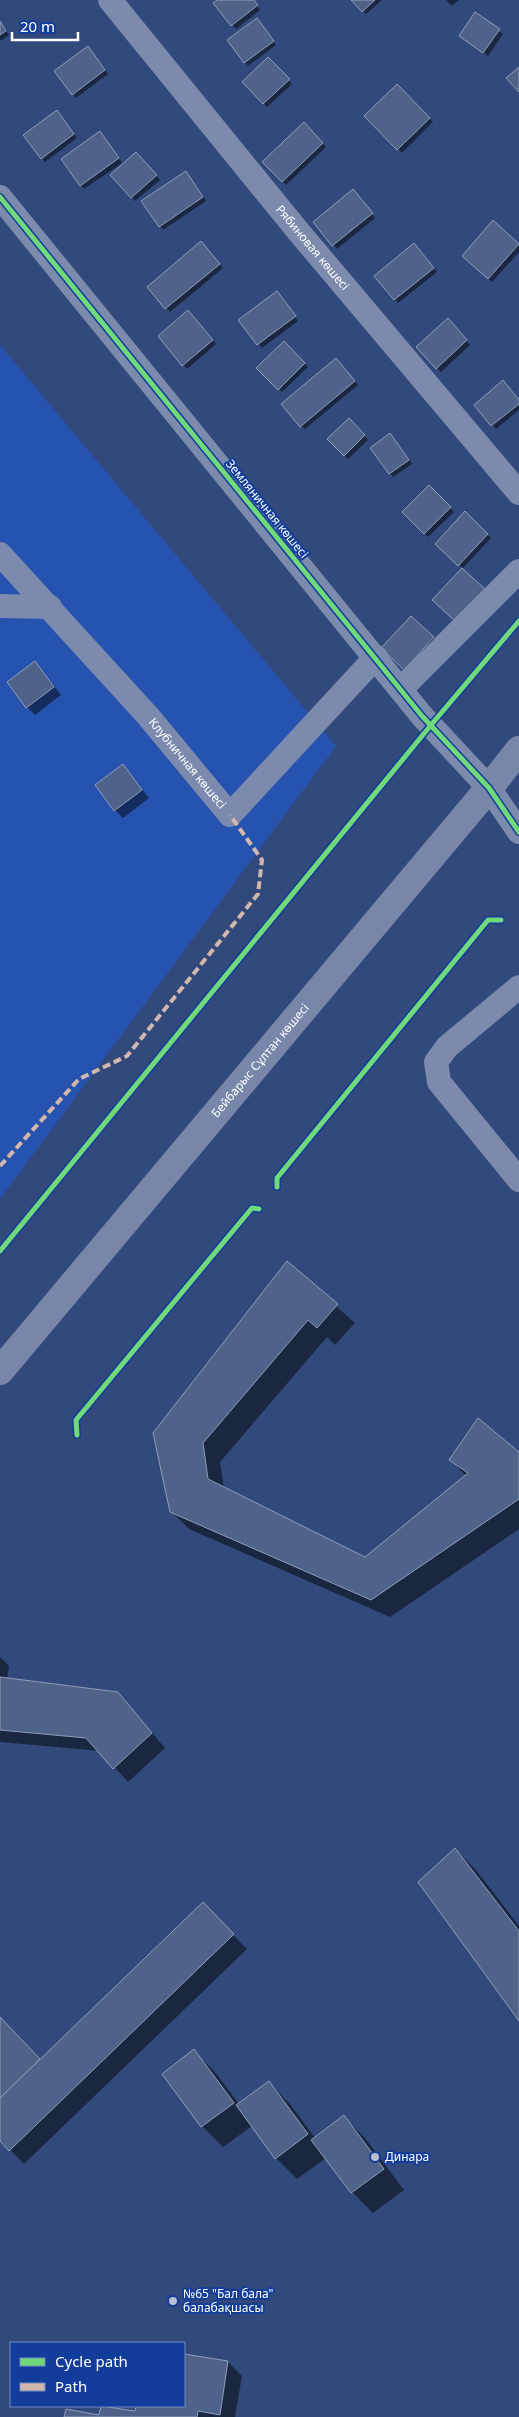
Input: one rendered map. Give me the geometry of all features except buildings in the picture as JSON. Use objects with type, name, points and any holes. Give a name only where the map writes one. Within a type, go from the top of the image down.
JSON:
[{"type":"street","name":"Рябиновая көшесі","points":[[110,0],[298,231],[519,493]]},
{"type":"street","name":"Земляничная көшесі","points":[[0,197],[376,657],[430,726],[489,788],[519,832]]},
{"type":"street","name":"Клубничная көшесі","points":[[0,554],[148,716],[230,815],[376,657]]},
{"type":"street","points":[[401,689],[519,572]]},
{"type":"street","points":[[0,606],[50,607]]},
{"type":"street","name":"Бейбарыс Сұлтан көшесі","points":[[0,1371],[519,750]]},
{"type":"street","points":[[519,987],[447,1047],[436,1062],[439,1082],[519,1180]]},
{"type":"shaded area","points":[[0,345],[336,746],[0,1199]]},
{"type":"marked path","points":[[0,1166],[79,1079],[127,1056],[258,894],[262,860],[230,815]]},
{"type":"cycle path","points":[[0,197],[422,716],[489,788],[519,832]]},
{"type":"cycle path","points":[[0,1251],[431,725],[519,621]]},
{"type":"cycle path","points":[[277,1187],[277,1178],[488,920],[501,920]]},
{"type":"cycle path","points":[[77,1435],[76,1420],[252,1208],[259,1209]]},
{"type":"place","name":"Динара","points":[[375,2157]]},
{"type":"place","name":"№65 \"Бал бала\" балабақшасы","points":[[173,2301]]}]
